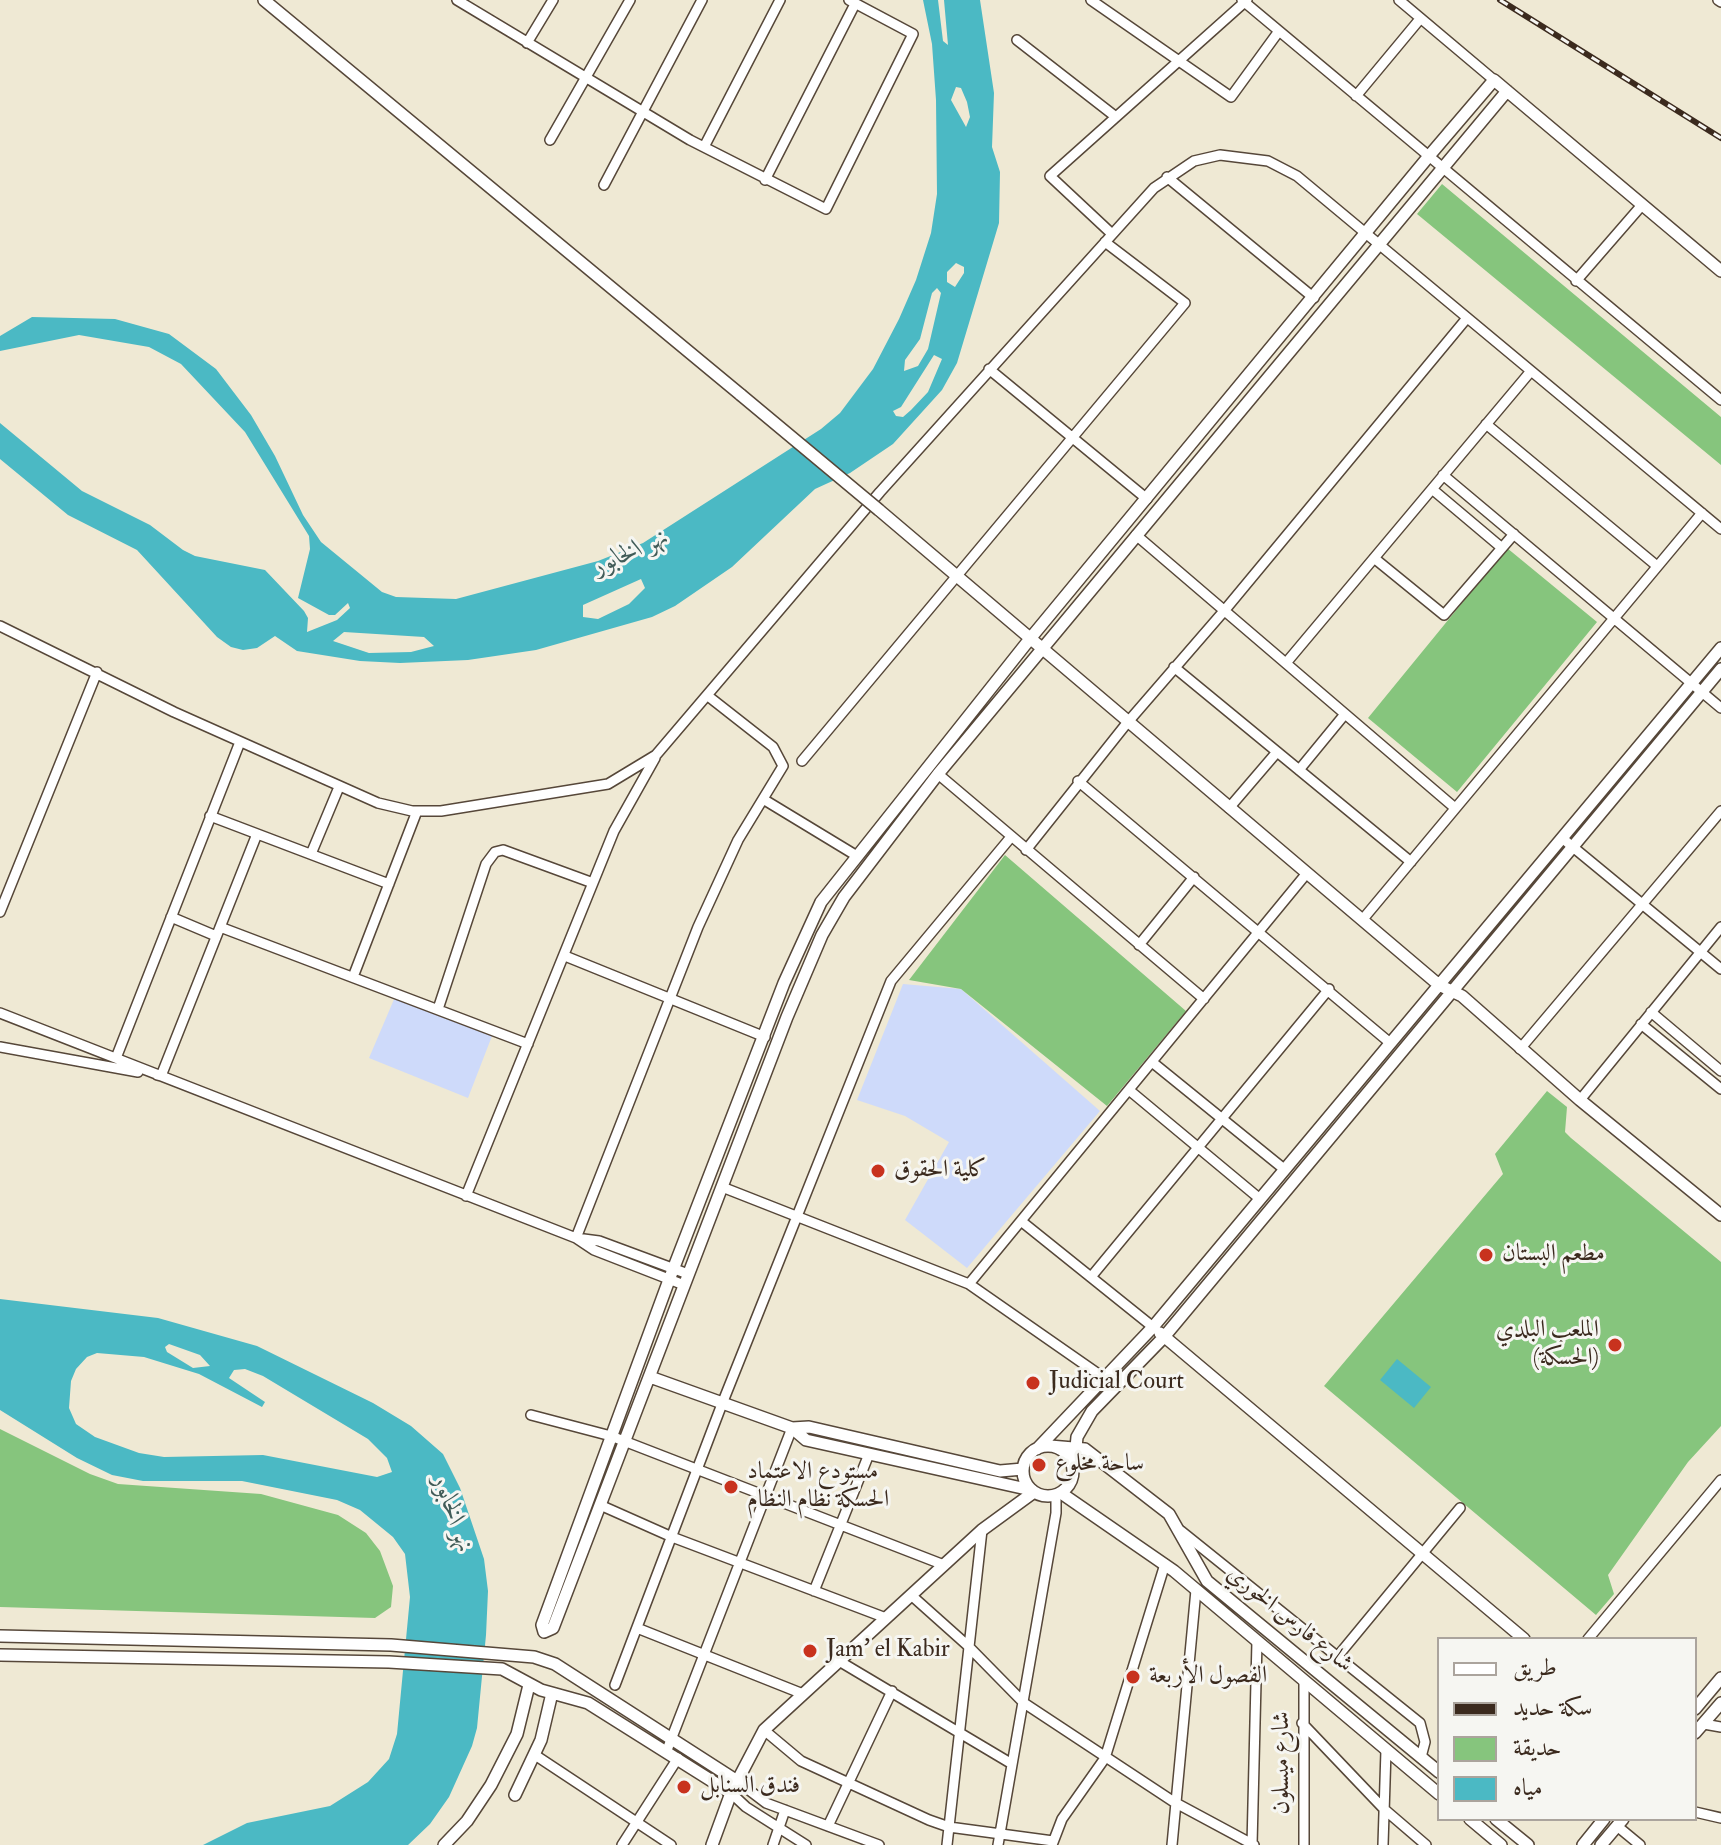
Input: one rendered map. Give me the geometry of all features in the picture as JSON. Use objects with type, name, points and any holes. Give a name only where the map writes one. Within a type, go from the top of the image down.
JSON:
[{"type":"street","points":[[264,0],[879,510],[1439,985],[1452,991],[1721,1215]]},
{"type":"street","points":[[457,0],[470,3],[585,80],[765,180],[826,209],[913,34],[852,2],[765,180]]},
{"type":"street","points":[[527,43],[553,0]]},
{"type":"street","points":[[550,140],[630,0]]},
{"type":"street","points":[[604,185],[702,0]]},
{"type":"street","points":[[704,147],[780,0]]},
{"type":"street","points":[[1091,0],[1231,97],[1279,31]]},
{"type":"street","points":[[1399,0],[1721,271]]},
{"type":"street","points":[[802,761],[1185,303],[1109,238],[1050,176],[1245,1],[1721,400]]},
{"type":"street","points":[[1356,96],[1420,19]]},
{"type":"street","points":[[1017,40],[1116,117]]},
{"type":"street","points":[[1494,80],[1029,640],[857,856],[811,923],[672,1274],[542,1625],[544,1632],[553,1628],[822,935],[857,877],[1041,649],[1507,91]]},
{"type":"street","points":[[466,1196],[623,812],[656,755],[837,541],[989,369],[1167,177],[1207,157],[1252,157],[1297,176],[1721,529]]},
{"type":"street","points":[[1167,177],[1314,298]]},
{"type":"street","points":[[1576,281],[1642,205]]},
{"type":"street","points":[[1026,850],[1078,781],[1224,611],[1467,318]]},
{"type":"street","points":[[989,369],[1147,499]]},
{"type":"street","points":[[1286,663],[1531,371]]},
{"type":"street","points":[[1486,424],[1657,566]]},
{"type":"street","points":[[1443,475],[1721,708]]},
{"type":"street","points":[[1432,489],[1502,548]]},
{"type":"street","points":[[1363,919],[1702,513]]},
{"type":"street","points":[[1374,558],[1444,615],[1514,534]]},
{"type":"street","points":[[1136,535],[1455,808]]},
{"type":"street","points":[[0,626],[339,787],[378,803],[417,811],[441,811],[593,788],[626,775],[656,755]]},
{"type":"street","points":[[1032,1491],[1023,1469],[1027,1457],[1153,1327],[1721,648]]},
{"type":"street","points":[[1174,667],[1411,862]]},
{"type":"street","points":[[999,1840],[1058,1494],[1071,1483],[1079,1431],[1092,1411],[1164,1337],[1721,669]]},
{"type":"street","points":[[0,912],[97,672]]},
{"type":"street","points":[[576,1238],[669,999],[732,851],[780,775],[781,757],[773,747],[708,696]]},
{"type":"street","points":[[1299,770],[1345,714]]},
{"type":"street","points":[[116,1058],[240,742]]},
{"type":"street","points":[[1229,808],[1277,752]]},
{"type":"street","points":[[929,765],[1204,999]]},
{"type":"street","points":[[1078,781],[1389,1042]]},
{"type":"street","points":[[311,854],[339,787]]},
{"type":"street","points":[[763,799],[857,856]]},
{"type":"street","points":[[353,977],[417,811]]},
{"type":"street","points":[[1520,1049],[1721,811]]},
{"type":"street","points":[[210,816],[389,884]]},
{"type":"street","points":[[161,1076],[257,834]]},
{"type":"street","points":[[615,1685],[722,1404],[891,981],[1011,837]]},
{"type":"street","points":[[1562,838],[1721,969]]},
{"type":"street","points":[[438,1009],[486,864],[495,852],[503,850],[593,883]]},
{"type":"street","points":[[969,1284],[1307,873]]},
{"type":"street","points":[[1139,945],[1194,877]]},
{"type":"street","points":[[171,917],[353,977],[528,1044]]},
{"type":"street","points":[[1580,1100],[1721,927]]},
{"type":"street","points":[[565,956],[765,1037]]},
{"type":"street","points":[[1091,1277],[1329,989]]},
{"type":"street","points":[[1651,1012],[1721,1071]]},
{"type":"street","points":[[0,1013],[576,1238],[599,1241],[686,1280]]},
{"type":"street","points":[[1641,1024],[1721,1089]]},
{"type":"street","points":[[0,1047],[161,1076]]},
{"type":"street","points":[[1152,1062],[1284,1169]]},
{"type":"street","points":[[1129,1090],[1260,1199]]},
{"type":"street","points":[[722,1187],[969,1284],[1104,1378]]},
{"type":"street","points":[[1021,1221],[1153,1327],[1522,1637]]},
{"type":"street","points":[[650,1377],[792,1428],[806,1440],[1032,1491],[1058,1494],[1165,1564],[1437,1792]]},
{"type":"street","points":[[1090,1452],[1087,1433],[1092,1411]]},
{"type":"street","points":[[531,1415],[611,1436],[944,1565]]},
{"type":"street","points":[[792,1428],[809,1427],[1000,1471],[1023,1469]]},
{"type":"street","points":[[669,1744],[792,1428]]},
{"type":"street","points":[[1037,1449],[1050,1446],[1066,1453],[1074,1469]]},
{"type":"street","name":"شارع فارس الخوري","points":[[1050,1446],[1075,1446],[1090,1452],[1169,1514],[1207,1581],[1437,1770]]},
{"type":"street","points":[[814,1591],[869,1454]]},
{"type":"street","points":[[1590,1637],[1721,1480]]},
{"type":"street","points":[[712,1845],[734,1787],[764,1730],[982,1530],[1032,1491]]},
{"type":"street","points":[[600,1505],[672,1537],[886,1618]]},
{"type":"street","points":[[1337,1657],[1460,1508]]},
{"type":"street","points":[[947,1845],[982,1530]]},
{"type":"street","points":[[1181,1531],[1420,1723],[1425,1742],[1421,1757]]},
{"type":"street","points":[[764,1730],[801,1761],[848,1785],[949,1827],[999,1840],[1052,1843],[1062,1819],[1105,1758],[1165,1564]]},
{"type":"street","points":[[1172,1845],[1196,1590]]},
{"type":"street","points":[[911,1595],[967,1645],[1024,1703],[1174,1802],[1253,1845],[1257,1641]]},
{"type":"street","points":[[637,1628],[803,1694]]},
{"type":"street","points":[[0,1636],[391,1645],[534,1657],[555,1664],[734,1787],[779,1828],[806,1845]]},
{"type":"street","points":[[360,1645],[360,1661]]},
{"type":"street","points":[[0,1655],[360,1661],[493,1668],[514,1674],[529,1685],[588,1703],[669,1744],[678,1758],[766,1803],[879,1845]]},
{"type":"street","points":[[839,1661],[1012,1764]]},
{"type":"street","points":[[1697,1707],[1721,1678]]},
{"type":"street","name":"شارع ميسلون","points":[[1304,1681],[1304,1845]]},
{"type":"street","points":[[444,1845],[467,1821],[491,1785],[521,1723],[529,1685]]},
{"type":"street","points":[[828,1826],[892,1691]]},
{"type":"street","points":[[515,1795],[535,1755],[552,1693]]},
{"type":"street","points":[[1699,1728],[1721,1703]]},
{"type":"street","points":[[1302,1723],[1384,1809],[1426,1845]]},
{"type":"street","points":[[1699,1728],[1721,1727]]},
{"type":"street","points":[[1382,1845],[1386,1750]]},
{"type":"street","points":[[535,1755],[671,1845]]},
{"type":"street","points":[[622,1845],[678,1758]]},
{"type":"street","points":[[773,1845],[785,1810]]},
{"type":"street","points":[[1697,1812],[1721,1818]]},
{"type":"street","points":[[1472,1821],[1501,1845]]},
{"type":"street","points":[[1498,1821],[1528,1845]]},
{"type":"street","points":[[1583,1845],[1602,1821]]},
{"type":"street","points":[[1601,1845],[1620,1822],[1640,1845]]},
{"type":"shaded area","points":[[903,984],[961,989],[1100,1111],[967,1268],[905,1220],[949,1142],[905,1116],[857,1100]]},
{"type":"shaded area","points":[[395,997],[492,1036],[468,1098],[369,1058]]},
{"type":"green space","points":[[1442,184],[1721,417],[1721,465],[1417,214]]},
{"type":"green space","points":[[1507,548],[1597,622],[1457,792],[1368,718]]},
{"type":"green space","points":[[1005,855],[1186,1011],[1107,1106],[961,989],[909,980]]},
{"type":"green space","points":[[1547,1091],[1567,1107],[1565,1132],[1571,1138],[1721,1262],[1721,1426],[1688,1462],[1608,1575],[1614,1594],[1596,1615],[1324,1386],[1503,1174],[1495,1154]]},
{"type":"green space","points":[[0,1429],[90,1474],[118,1484],[261,1494],[338,1515],[366,1533],[380,1551],[393,1586],[391,1607],[375,1618],[0,1607]]},
{"type":"water","name":"نهر الخابور","points":[[923,0],[938,0],[943,41],[948,45],[944,0],[980,0],[994,93],[992,147],[1000,172],[999,223],[957,363],[942,390],[893,444],[850,473],[815,489],[732,567],[675,606],[652,617],[536,650],[468,660],[360,661],[297,651],[275,636],[257,648],[243,650],[231,647],[217,637],[137,550],[68,515],[0,459],[0,423],[82,491],[150,525],[183,550],[195,556],[265,570],[304,611],[308,618],[307,632],[337,620],[350,608],[348,603],[335,615],[329,615],[298,598],[310,549],[309,536],[245,432],[181,364],[149,347],[79,335],[0,351],[0,336],[32,317],[115,319],[169,334],[216,369],[251,415],[303,515],[321,542],[382,592],[396,597],[456,599],[598,561],[643,543],[821,429],[840,413],[873,369],[916,280],[931,233],[937,194],[932,44]],"holes":[[[956,87],[961,88],[970,117],[966,127],[951,100]],[[956,263],[964,267],[964,273],[955,287],[947,282],[947,272]],[[937,288],[941,293],[928,349],[918,366],[904,371],[905,360],[920,339],[932,293]],[[934,355],[942,359],[928,392],[903,417],[896,416],[893,411],[901,407]],[[641,579],[645,588],[629,604],[598,619],[583,617],[583,605]],[[344,632],[424,637],[434,646],[411,652],[369,653],[333,641]]]},
{"type":"water","name":"نهر الخابور","points":[[0,1299],[158,1318],[257,1346],[373,1403],[411,1426],[443,1454],[460,1488],[484,1559],[488,1591],[477,1728],[449,1797],[430,1824],[408,1845],[203,1845],[247,1823],[330,1806],[368,1782],[389,1759],[397,1734],[410,1597],[405,1554],[393,1537],[360,1510],[337,1500],[242,1481],[143,1481],[112,1475],[77,1458],[0,1410]],"holes":[[[169,1344],[200,1355],[210,1366],[193,1368],[167,1352],[165,1347]],[[97,1353],[144,1357],[199,1374],[262,1407],[265,1402],[229,1378],[234,1370],[245,1369],[263,1376],[368,1439],[387,1458],[392,1472],[377,1477],[263,1455],[164,1457],[139,1453],[95,1437],[76,1424],[69,1408],[71,1381],[76,1369],[87,1357]]]},
{"type":"water","points":[[1397,1359],[1431,1387],[1414,1408],[1380,1380]]},
{"type":"railway","points":[[1500,0],[1721,138]]},
{"type":"place","name":"كلية الحقوق","points":[[878,1171]]},
{"type":"place","name":"مطعم البستان","points":[[1486,1255]]},
{"type":"place","name":"الملعب البلدي (الحسكة)","points":[[1615,1345]]},
{"type":"place","name":"Judicial Court","points":[[1033,1383]]},
{"type":"place","name":"ساحة مخلوع","points":[[1039,1465]]},
{"type":"place","name":"مستودع الاعتماد الحسكة نظام النظام","points":[[731,1487]]},
{"type":"place","name":"Jam' el Kabir","points":[[810,1651]]},
{"type":"place","name":"الفصول الأربعة","points":[[1133,1677]]},
{"type":"place","name":"فندق السنابل","points":[[684,1787]]}]
